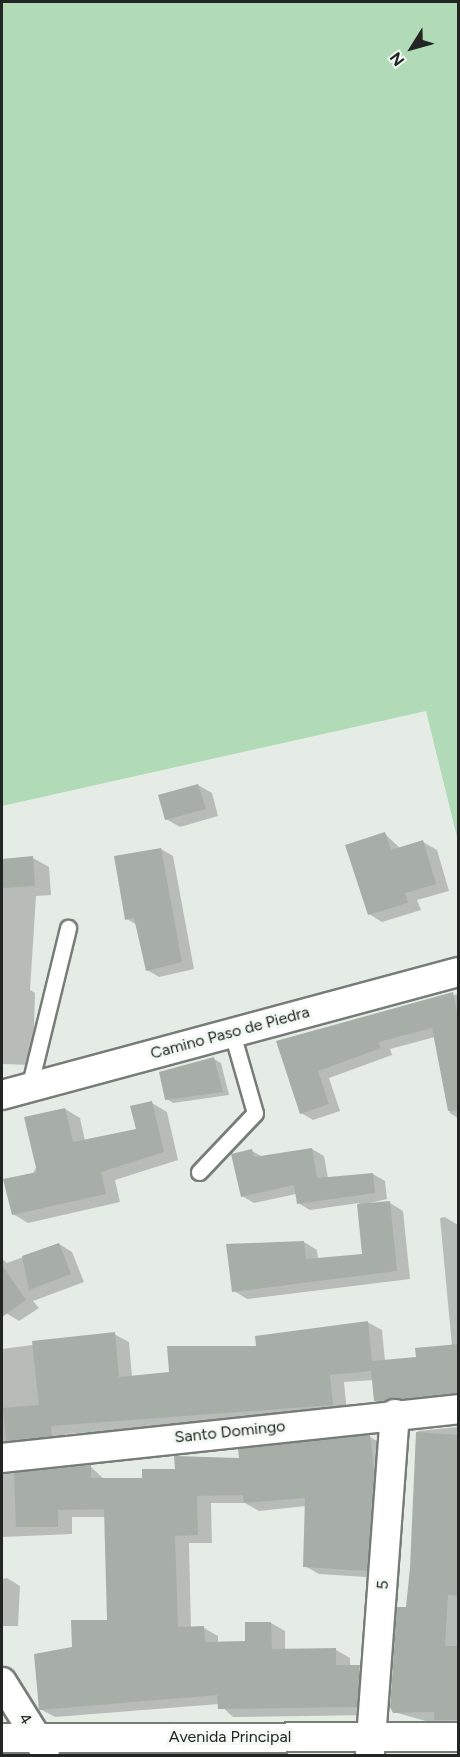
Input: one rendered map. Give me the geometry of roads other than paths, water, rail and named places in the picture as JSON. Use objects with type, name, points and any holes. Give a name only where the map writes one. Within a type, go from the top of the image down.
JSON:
[{"type":"street","name":"Camino Paso de Piedra","points":[[2,1095],[459,972]]},
{"type":"street","name":"Santo Domingo","points":[[2,1458],[395,1414],[459,1409]]},
{"type":"street","name":"5","points":[[370,1746],[395,1414]]},
{"type":"street","name":"4","points":[[2,1682],[41,1750]]},
{"type":"street","name":"Avenida Principal","points":[[2,1738],[41,1750],[370,1746],[459,1737]]},
{"type":"lane","points":[[29,1088],[68,928]]},
{"type":"lane","points":[[199,1172],[255,1113],[232,1033]]}]
